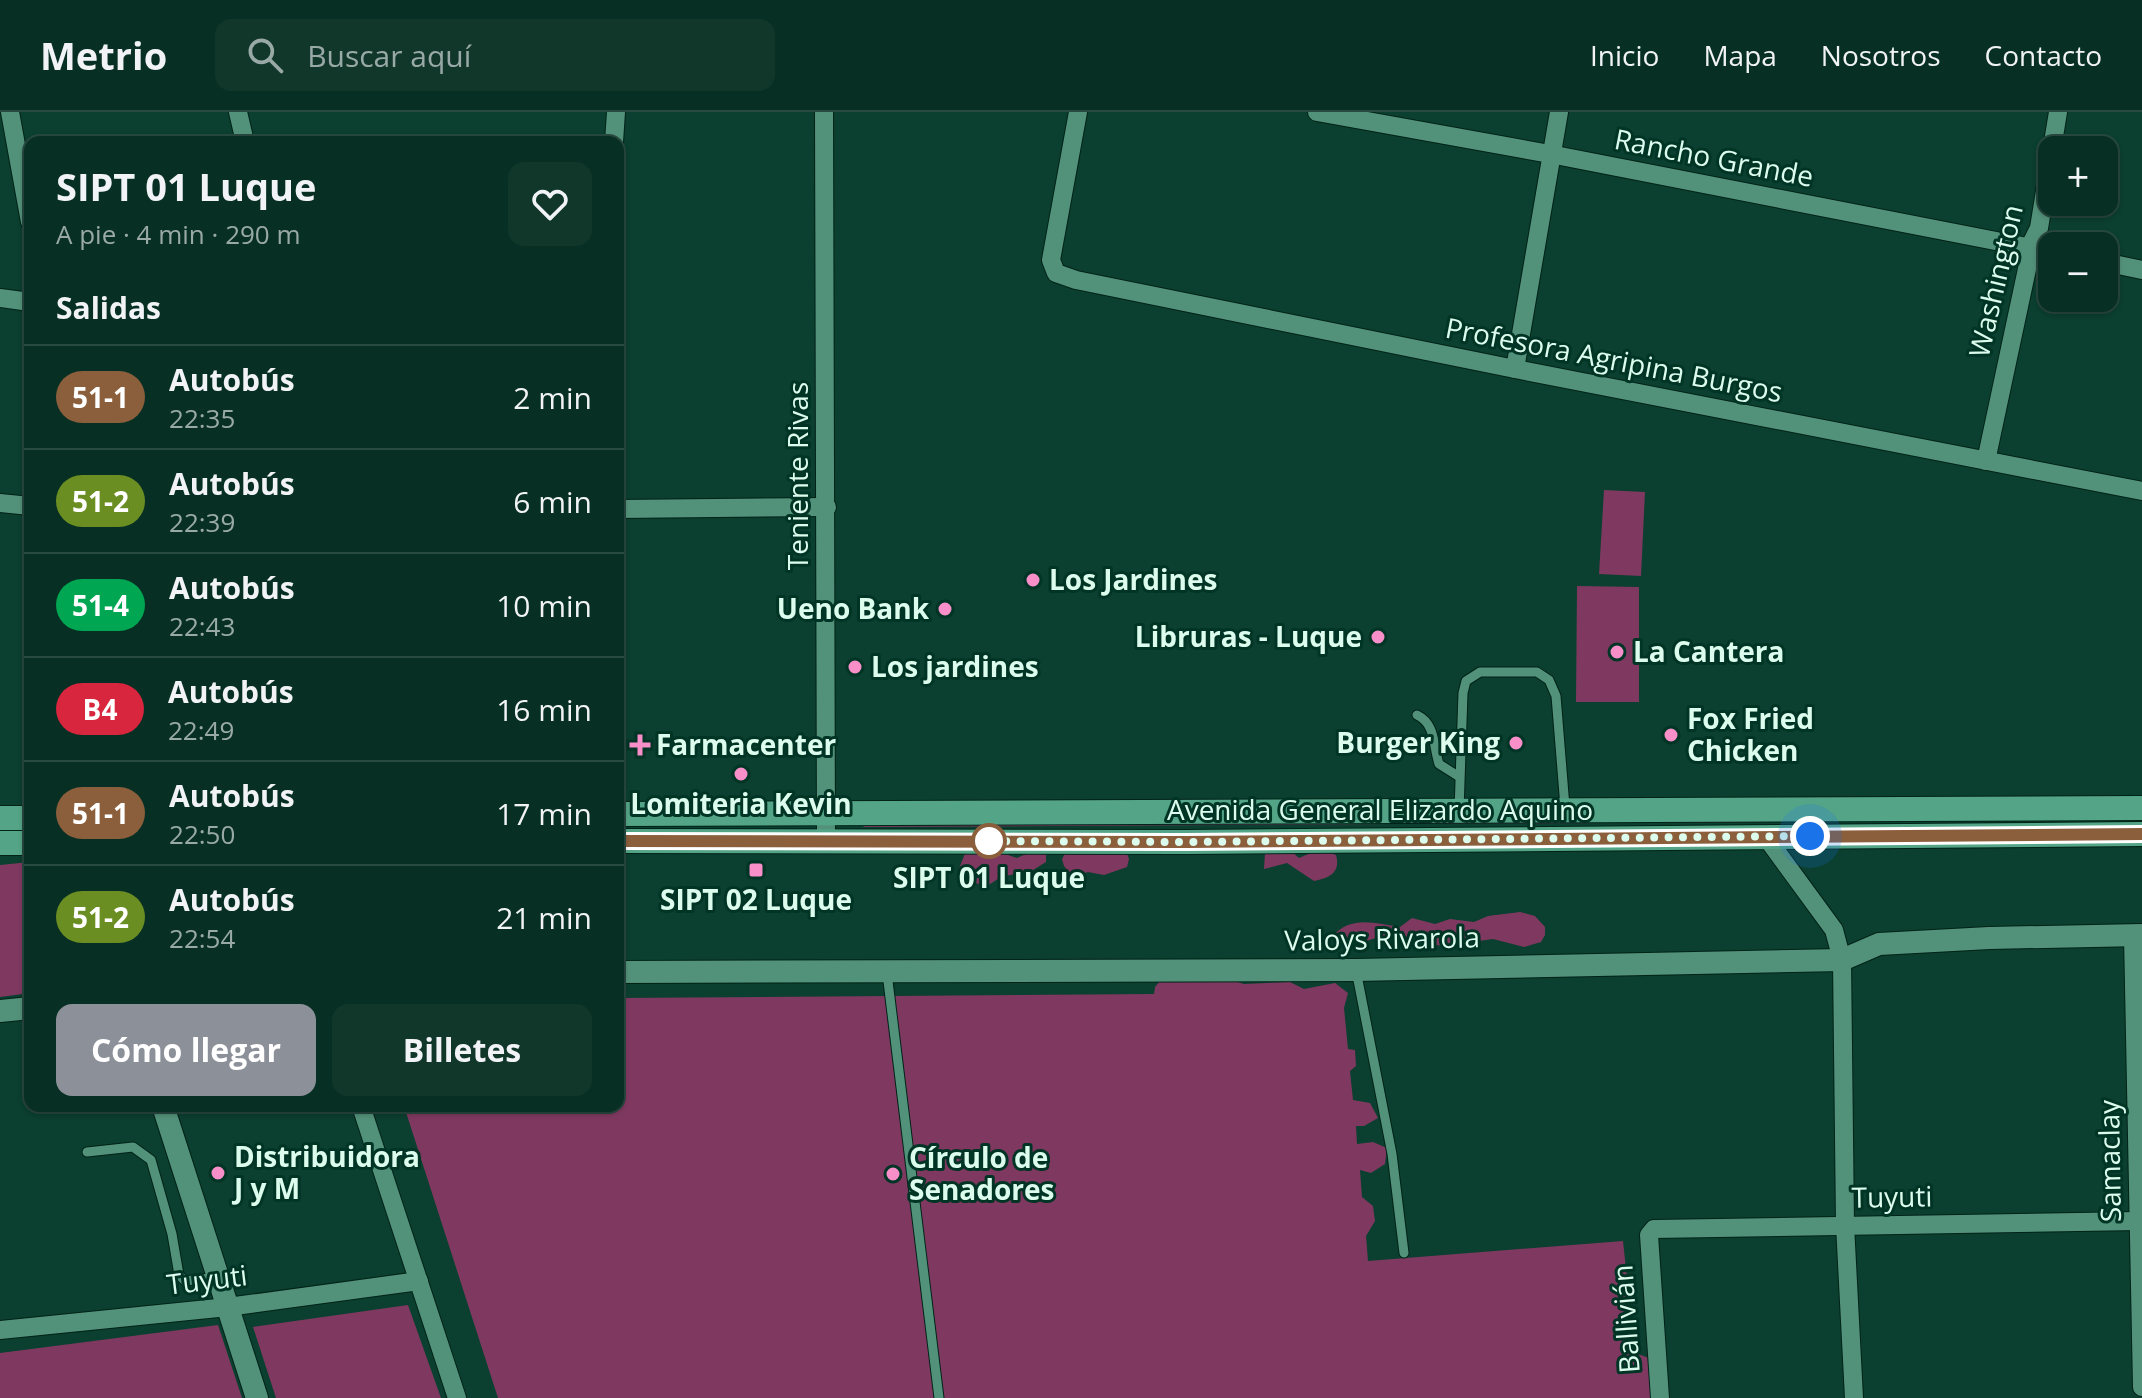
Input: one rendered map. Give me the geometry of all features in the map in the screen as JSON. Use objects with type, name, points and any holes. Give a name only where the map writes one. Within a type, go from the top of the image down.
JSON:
[{"type":"main road","name":"Avenida General Elizardo Aquino","points":[[624,814],[2142,808]]},
{"type":"main road","points":[[0,818],[24,818]]},
{"type":"main road","name":"Avenida General Elizardo Aquino","points":[[624,841],[1186,842],[2142,834]]},
{"type":"main road","points":[[0,843],[24,843]]},
{"type":"street","points":[[10,112],[24,189]]},
{"type":"street","points":[[238,112],[244,136]]},
{"type":"street","points":[[614,136],[616,112]]},
{"type":"street","name":"Teniente Rivas","points":[[824,112],[826,841]]},
{"type":"street","name":"Profesora Agripina Burgos","points":[[1078,112],[1051,260],[1056,273],[1076,280],[1515,369],[2142,491]]},
{"type":"street","name":"Rancho Grande","points":[[1317,112],[1550,154],[2038,250]]},
{"type":"street","points":[[1515,369],[1559,112]]},
{"type":"street","name":"Washington","points":[[1986,461],[2029,248],[2039,228],[2058,112]]},
{"type":"street","points":[[2118,265],[2142,270]]},
{"type":"street","points":[[0,298],[24,301]]},
{"type":"street","points":[[0,503],[24,505]]},
{"type":"street","points":[[624,509],[827,507]]},
{"type":"street","points":[[1766,837],[1834,930],[1842,960],[1845,1225],[1854,1398]]},
{"type":"street","name":"Valoys Rivarola","points":[[624,972],[1356,970],[1842,960],[1879,944],[2138,935]]},
{"type":"street","name":"Samaclay","points":[[2138,935],[2142,1387]]},
{"type":"street","points":[[0,1011],[24,1009]]},
{"type":"street","points":[[165,1112],[257,1398]]},
{"type":"street","points":[[363,1112],[457,1398]]},
{"type":"street","name":"Tuyuti","points":[[1649,1235],[1656,1228],[2139,1221]]},
{"type":"street","name":"Ballivián","points":[[1649,1235],[1660,1398]]},
{"type":"street","name":"Tuyuti","points":[[0,1330],[228,1307],[419,1281]]},
{"type":"lane","points":[[1459,812],[1463,693],[1466,681],[1480,672],[1537,672],[1549,680],[1556,696],[1565,811]]},
{"type":"lane","points":[[1417,715],[1431,726],[1439,764],[1458,776]]},
{"type":"lane","points":[[1356,970],[1392,1154],[1404,1253]]},
{"type":"lane","points":[[887,973],[939,1398]]},
{"type":"lane","points":[[87,1152],[133,1147],[151,1160],[172,1234],[179,1275],[185,1281],[218,1277]]},
{"type":"shaded area","points":[[1604,490],[1645,492],[1641,576],[1599,574]]},
{"type":"shaded area","points":[[1577,586],[1639,587],[1639,702],[1576,702]]},
{"type":"shaded area","points":[[2142,817],[2142,820],[862,825]]},
{"type":"shaded area","points":[[966,851],[987,857],[1002,853],[1017,858],[1042,853],[1046,854],[1046,862],[1033,870],[1001,877],[987,886],[971,882],[958,871]]},
{"type":"shaded area","points":[[1126,851],[1129,859],[1127,867],[1104,875],[1088,872],[1073,877],[1062,859],[1066,852]]},
{"type":"shaded area","points":[[1292,852],[1299,858],[1317,852],[1331,853],[1336,855],[1337,866],[1329,876],[1314,881],[1287,863],[1264,869],[1265,853]]},
{"type":"shaded area","points":[[24,863],[24,994],[0,997],[0,865]]},
{"type":"shaded area","points":[[1520,912],[1535,916],[1545,927],[1541,942],[1524,947],[1493,939],[1444,946],[1379,937],[1363,942],[1339,942],[1332,937],[1355,923],[1400,927],[1412,918],[1435,924],[1450,919],[1474,922],[1488,916]]},
{"type":"shaded area","name":"Círculo de Senadores","points":[[1165,975],[1227,979],[1244,984],[1290,982],[1304,989],[1335,983],[1348,993],[1344,1008],[1348,1049],[1355,1050],[1356,1066],[1350,1071],[1353,1100],[1370,1103],[1378,1118],[1364,1126],[1356,1126],[1357,1144],[1373,1142],[1387,1148],[1385,1164],[1371,1173],[1360,1170],[1362,1197],[1373,1206],[1375,1221],[1366,1236],[1368,1261],[1623,1241],[1635,1353],[1649,1358],[1654,1398],[498,1398],[406,1112],[624,1112],[624,998],[1154,994],[1155,987]]},
{"type":"shaded area","points":[[408,1305],[441,1398],[276,1398],[253,1327]]},
{"type":"shaded area","points":[[218,1325],[242,1398],[0,1398],[0,1353]]},
{"type":"bus line","name":"51-1","points":[[624,841],[1186,842],[2142,834]]},
{"type":"place","name":"Los Jardines","points":[[1033,580]]},
{"type":"place","name":"Ueno Bank","points":[[945,609]]},
{"type":"place","name":"Libruras - Luque","points":[[1378,637]]},
{"type":"place","name":"La Cantera","points":[[1617,652]]},
{"type":"place","name":"Los jardines","points":[[855,667]]},
{"type":"place","name":"Fox Fried Chicken","points":[[1671,735]]},
{"type":"place","name":"Burger King","points":[[1516,743]]},
{"type":"place","name":"Farmacenter","points":[[640,745]]},
{"type":"place","name":"Lomiteria Kevin","points":[[741,774]]},
{"type":"place","name":"SIPT 01 Luque","points":[[989,841]]},
{"type":"place","name":"SIPT 02 Luque","points":[[756,870]]},
{"type":"place","name":"Distribuidora J y M","points":[[218,1173]]},
{"type":"place","name":"Círculo de Senadores","points":[[893,1174]]},
{"type":"route","points":[[989,841],[976,841],[1810,836]]}]
